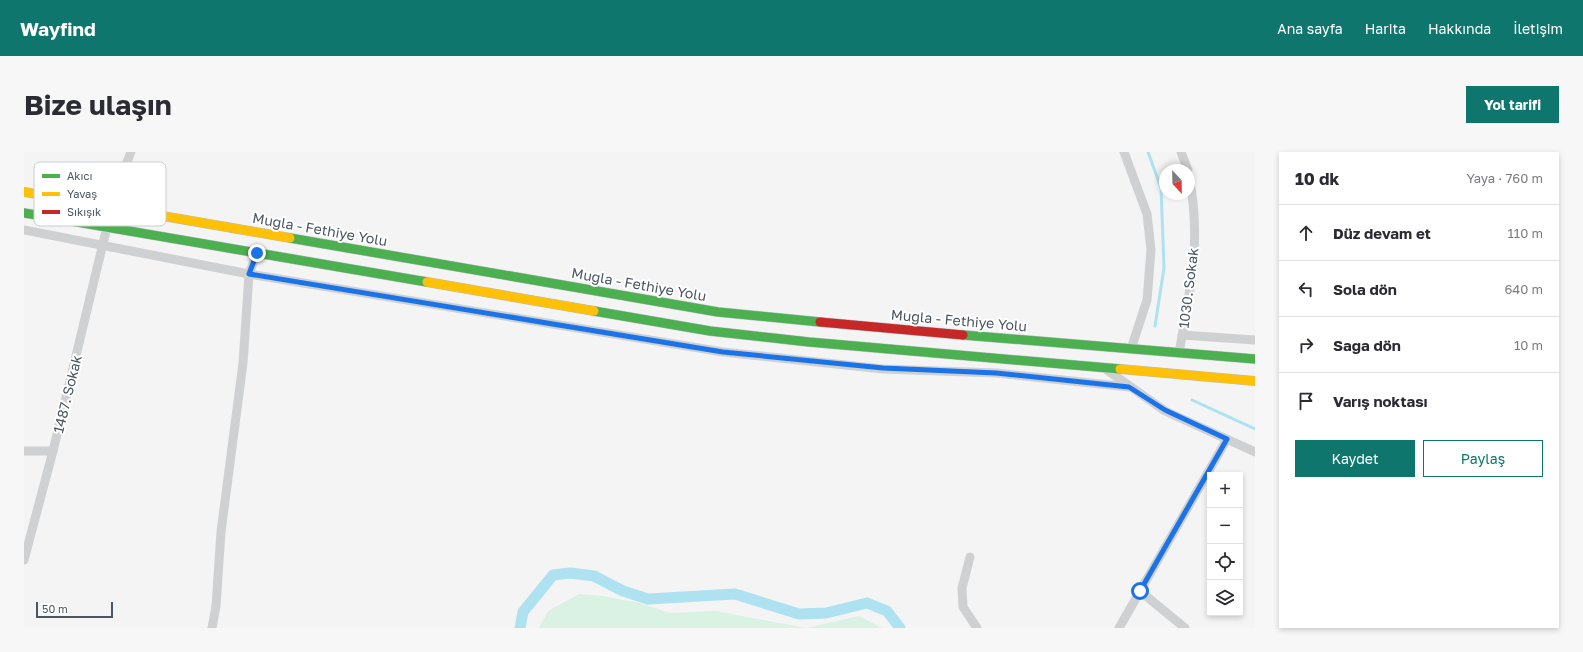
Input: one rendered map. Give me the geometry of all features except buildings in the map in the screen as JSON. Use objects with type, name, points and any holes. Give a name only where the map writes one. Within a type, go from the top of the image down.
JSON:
[{"type":"highway","name":"Muğla - Fethiye Yolu","points":[[24,192],[34,194]]},
{"type":"highway","points":[[24,213],[34,215]]},
{"type":"highway","name":"Muğla - Fethiye Yolu","points":[[166,216],[718,312],[814,322],[1255,359]]},
{"type":"highway","points":[[101,226],[710,331],[884,358],[1104,368],[1254,382]]},
{"type":"street","points":[[127,162],[131,152]]},
{"type":"street","points":[[1124,152],[1147,214],[1151,250],[1147,300],[1131,348]]},
{"type":"street","points":[[1181,152],[1186,164]]},
{"type":"street","name":"1030. Sokak","points":[[1179,353],[1193,270],[1194,200]]},
{"type":"street","name":"1487. Sokak","points":[[24,560],[53,452],[107,227]]},
{"type":"street","points":[[24,230],[249,274],[723,352],[884,358],[996,373],[1129,387]]},
{"type":"street","points":[[212,628],[216,606],[221,532],[243,363],[249,274],[257,253]]},
{"type":"street","points":[[1182,335],[1255,340]]},
{"type":"street","points":[[1104,368],[1129,387],[1165,410],[1255,452]]},
{"type":"street","points":[[1119,628],[1227,439]]},
{"type":"street","points":[[24,451],[53,452]]},
{"type":"street","points":[[970,557],[962,588],[963,607],[978,628]]},
{"type":"street","points":[[1140,591],[1185,628]]},
{"type":"green space","points":[[579,594],[602,596],[640,603],[670,613],[715,611],[806,628],[539,628],[548,611]]},
{"type":"green space","points":[[859,616],[882,628],[806,628]]},
{"type":"waterway","points":[[1148,152],[1161,188],[1164,268],[1155,326]]},
{"type":"waterway","points":[[1192,400],[1255,429]]},
{"type":"waterway","points":[[520,628],[523,612],[553,575],[570,573],[594,576],[623,591],[648,599],[735,594],[799,614],[826,613],[867,603],[887,611],[900,628]]},
{"type":"traffic: fast","points":[[24,213],[34,215]]},
{"type":"traffic: fast","points":[[100,226],[427,282]]},
{"type":"traffic: fast","points":[[290,238],[718,312],[820,322]]},
{"type":"traffic: fast","points":[[594,311],[710,331],[809,342],[1120,369]]},
{"type":"traffic: fast","points":[[963,335],[1255,359]]},
{"type":"traffic: slow","points":[[24,192],[34,194]]},
{"type":"traffic: slow","points":[[166,217],[290,238]]},
{"type":"traffic: slow","points":[[427,282],[594,311]]},
{"type":"traffic: slow","points":[[1120,369],[1255,381]]},
{"type":"traffic: jam","points":[[820,322],[963,335]]},
{"type":"route","points":[[257,253],[249,274],[558,323],[723,352],[883,368],[996,373],[1129,387],[1165,410],[1227,439],[1140,591]]}]
